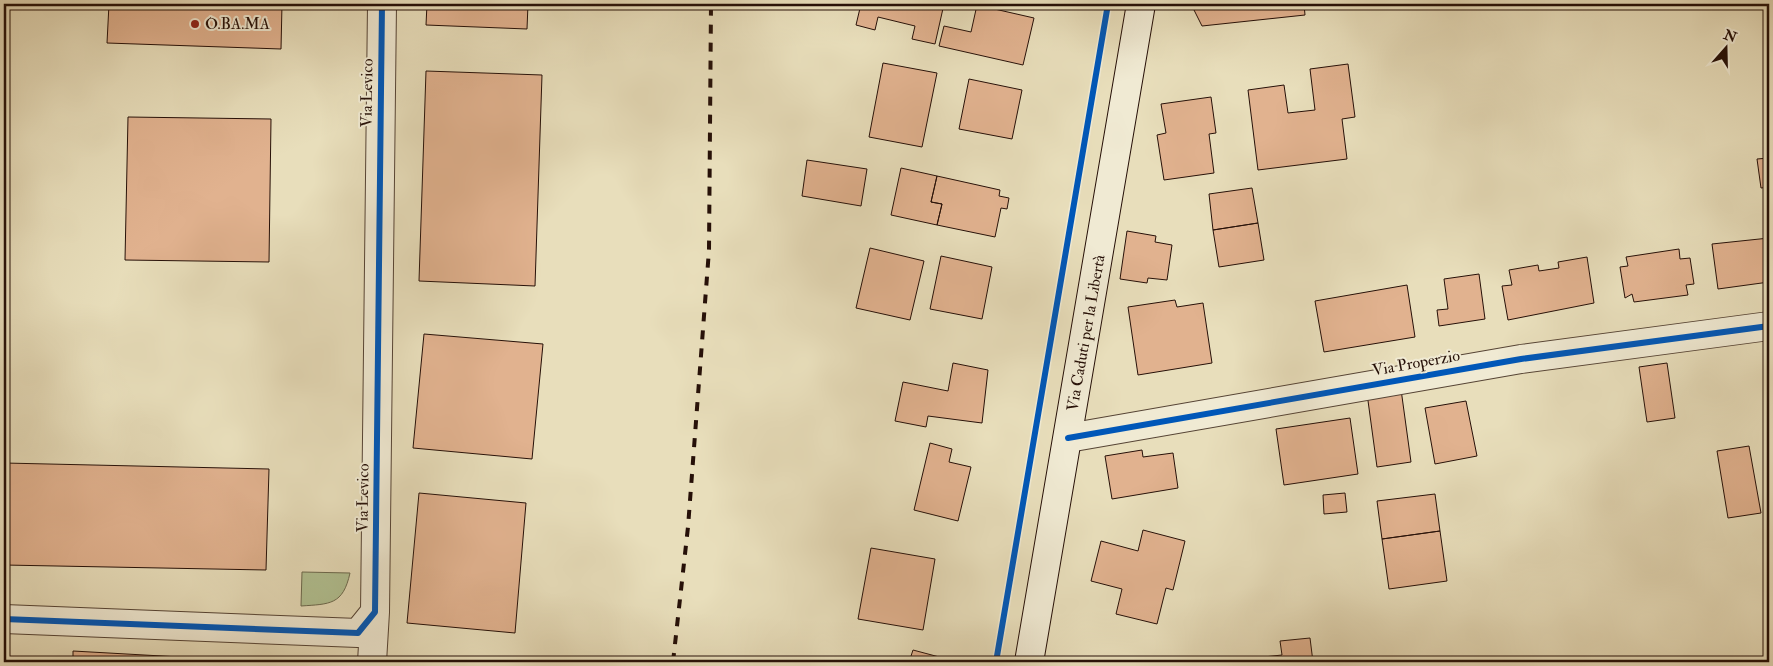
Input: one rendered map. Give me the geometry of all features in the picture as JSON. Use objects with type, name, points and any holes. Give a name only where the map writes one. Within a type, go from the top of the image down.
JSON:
[{"type":"street","name":"Via Levico","points":[[372,662],[375,612],[382,4]]},
{"type":"street","name":"Via Caduti per la Libertà","points":[[1029,662],[1141,4]]},
{"type":"street","name":"Via Properzio","points":[[1068,438],[1521,359],[1769,326]]},
{"type":"street","points":[[4,619],[358,632],[375,612]]},
{"type":"green space","points":[[302,572],[350,573],[343,591],[334,601],[301,606]]},
{"type":"building","name":"O.BA.MA","points":[[109,4],[282,4],[281,49],[107,43]]},
{"type":"building","points":[[427,4],[528,4],[527,29],[426,25]]},
{"type":"building","points":[[861,4],[944,4],[935,44],[912,39],[915,26],[878,17],[875,30],[856,25]]},
{"type":"building","points":[[1191,4],[1304,4],[1305,15],[1202,26]]},
{"type":"building","points":[[977,5],[1034,18],[1023,65],[939,46],[944,26],[971,32]]},
{"type":"building","points":[[1764,42],[1769,42],[1769,73],[1767,73]]},
{"type":"building","points":[[883,63],[937,73],[922,147],[869,137]]},
{"type":"building","points":[[1348,64],[1355,117],[1342,119],[1347,159],[1258,170],[1248,90],[1284,85],[1288,113],[1315,110],[1310,69]]},
{"type":"building","points":[[426,71],[542,75],[535,286],[419,281]]},
{"type":"building","points":[[969,79],[1022,90],[1012,139],[959,129]]},
{"type":"building","points":[[1211,97],[1216,133],[1209,134],[1214,173],[1164,180],[1157,135],[1166,133],[1161,104]]},
{"type":"building","points":[[128,117],[271,119],[269,262],[125,260]]},
{"type":"building","points":[[1769,158],[1769,187],[1761,188],[1757,159]]},
{"type":"building","points":[[807,160],[867,169],[861,206],[802,196]]},
{"type":"building","points":[[901,168],[937,176],[931,202],[942,204],[937,225],[891,215]]},
{"type":"building","points":[[937,176],[1000,190],[999,196],[1009,198],[1007,209],[1001,208],[995,237],[937,225],[942,204],[931,202]]},
{"type":"building","points":[[1252,188],[1258,223],[1213,230],[1209,194]]},
{"type":"building","points":[[1258,223],[1264,260],[1219,267],[1213,230]]},
{"type":"building","points":[[1127,231],[1156,236],[1155,242],[1172,245],[1167,280],[1148,278],[1147,283],[1120,279]]},
{"type":"building","points":[[1769,238],[1769,282],[1718,289],[1712,244]]},
{"type":"building","points":[[870,248],[924,261],[910,320],[856,308]]},
{"type":"building","points":[[1679,249],[1680,259],[1690,258],[1694,284],[1686,285],[1688,295],[1634,302],[1632,294],[1625,298],[1620,267],[1628,266],[1626,257]]},
{"type":"building","points":[[941,256],[992,267],[982,319],[930,309]]},
{"type":"building","points":[[1587,257],[1594,303],[1508,320],[1502,286],[1512,285],[1509,270],[1538,265],[1539,271],[1559,268],[1558,262]]},
{"type":"building","points":[[1479,274],[1485,319],[1439,326],[1437,310],[1448,309],[1444,279]]},
{"type":"building","points":[[1407,285],[1415,337],[1324,352],[1315,301]]},
{"type":"building","points":[[1175,300],[1177,307],[1203,303],[1212,363],[1138,375],[1128,307]]},
{"type":"building","points":[[424,334],[543,344],[532,459],[413,448]]},
{"type":"building","points":[[953,363],[988,370],[982,423],[928,416],[926,427],[895,421],[903,382],[948,391]]},
{"type":"building","points":[[1667,363],[1675,418],[1647,422],[1639,367]]},
{"type":"building","points":[[1400,382],[1411,462],[1377,467],[1366,386]]},
{"type":"building","points":[[1466,401],[1477,456],[1435,464],[1425,408]]},
{"type":"building","points":[[1350,418],[1358,474],[1284,485],[1276,429]]},
{"type":"building","points":[[930,443],[952,449],[949,462],[971,467],[958,521],[914,510]]},
{"type":"building","points":[[1749,446],[1761,513],[1728,518],[1717,451]]},
{"type":"building","points":[[1142,450],[1143,457],[1173,453],[1178,488],[1112,499],[1105,456]]},
{"type":"building","points":[[4,463],[269,469],[266,570],[4,565]]},
{"type":"building","points":[[419,493],[526,503],[515,633],[407,623]]},
{"type":"building","points":[[1345,493],[1347,512],[1324,514],[1323,495]]},
{"type":"building","points":[[1435,494],[1440,531],[1382,539],[1377,501]]},
{"type":"building","points":[[1143,530],[1185,541],[1173,590],[1166,588],[1157,624],[1116,614],[1122,589],[1091,581],[1101,541],[1138,551]]},
{"type":"building","points":[[1440,531],[1447,581],[1389,589],[1382,539]]},
{"type":"building","points":[[871,548],[935,559],[923,630],[858,619]]},
{"type":"building","points":[[1310,638],[1313,662],[1237,662],[1236,660],[1282,655],[1280,641]]},
{"type":"building","points":[[913,650],[943,658],[942,662],[909,662]]},
{"type":"building","points":[[73,651],[251,661],[251,662],[73,662]]},
{"type":"building","points":[[1162,658],[1162,662],[1129,662]]},
{"type":"railway","points":[[673,662],[688,527],[709,250],[711,4]]},
{"type":"cycle path","points":[[4,619],[358,633],[375,612],[382,4]]},
{"type":"cycle path","points":[[996,662],[1108,4]]},
{"type":"cycle path","points":[[1068,438],[1521,359],[1769,326]]},
{"type":"place","name":"O.BA.MA","points":[[195,24]]}]
